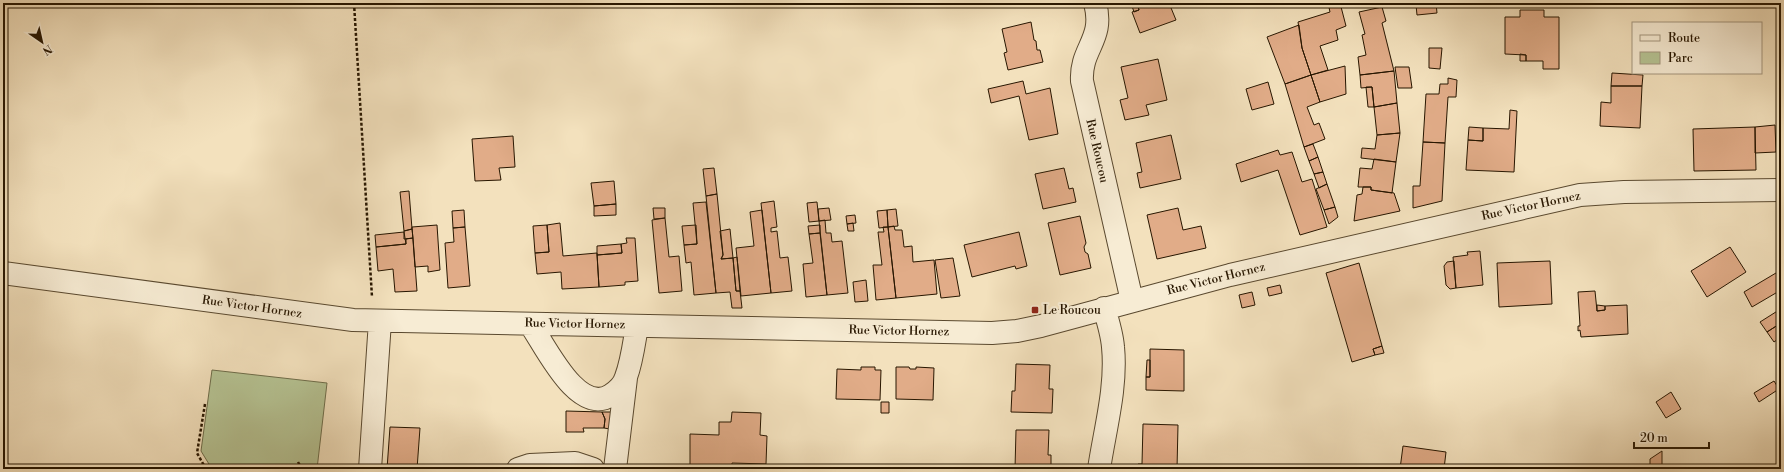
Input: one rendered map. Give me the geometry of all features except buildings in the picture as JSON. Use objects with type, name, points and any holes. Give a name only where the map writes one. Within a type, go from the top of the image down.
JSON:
[{"type":"street","name":"Rue Roucou","points":[[1095,3],[1098,19],[1097,33],[1082,64],[1082,81],[1132,300]]},
{"type":"street","name":"Rue Victor Hornez","points":[[3,273],[323,318],[380,321],[992,333],[1035,327],[1248,270],[1580,195],[1624,192],[1781,190]]},
{"type":"street","points":[[1099,469],[1112,386],[1114,361],[1112,338],[1104,308]]},
{"type":"street","points":[[370,469],[380,321]]},
{"type":"street","points":[[530,324],[566,378],[585,396],[596,400],[604,399],[615,392],[626,378]]},
{"type":"street","points":[[615,469],[626,378],[636,326]]},
{"type":"street","points":[[518,469],[530,465],[575,462],[593,469]]},
{"type":"path","points":[[354,3],[372,307],[380,321]]},
{"type":"path","points":[[205,404],[197,453],[206,469]]},
{"type":"path","points":[[298,462],[302,469]]},
{"type":"green space","points":[[212,370],[327,383],[317,469],[212,469],[201,451]]},
{"type":"place","name":"Le Roucou","points":[[1035,310]]}]
